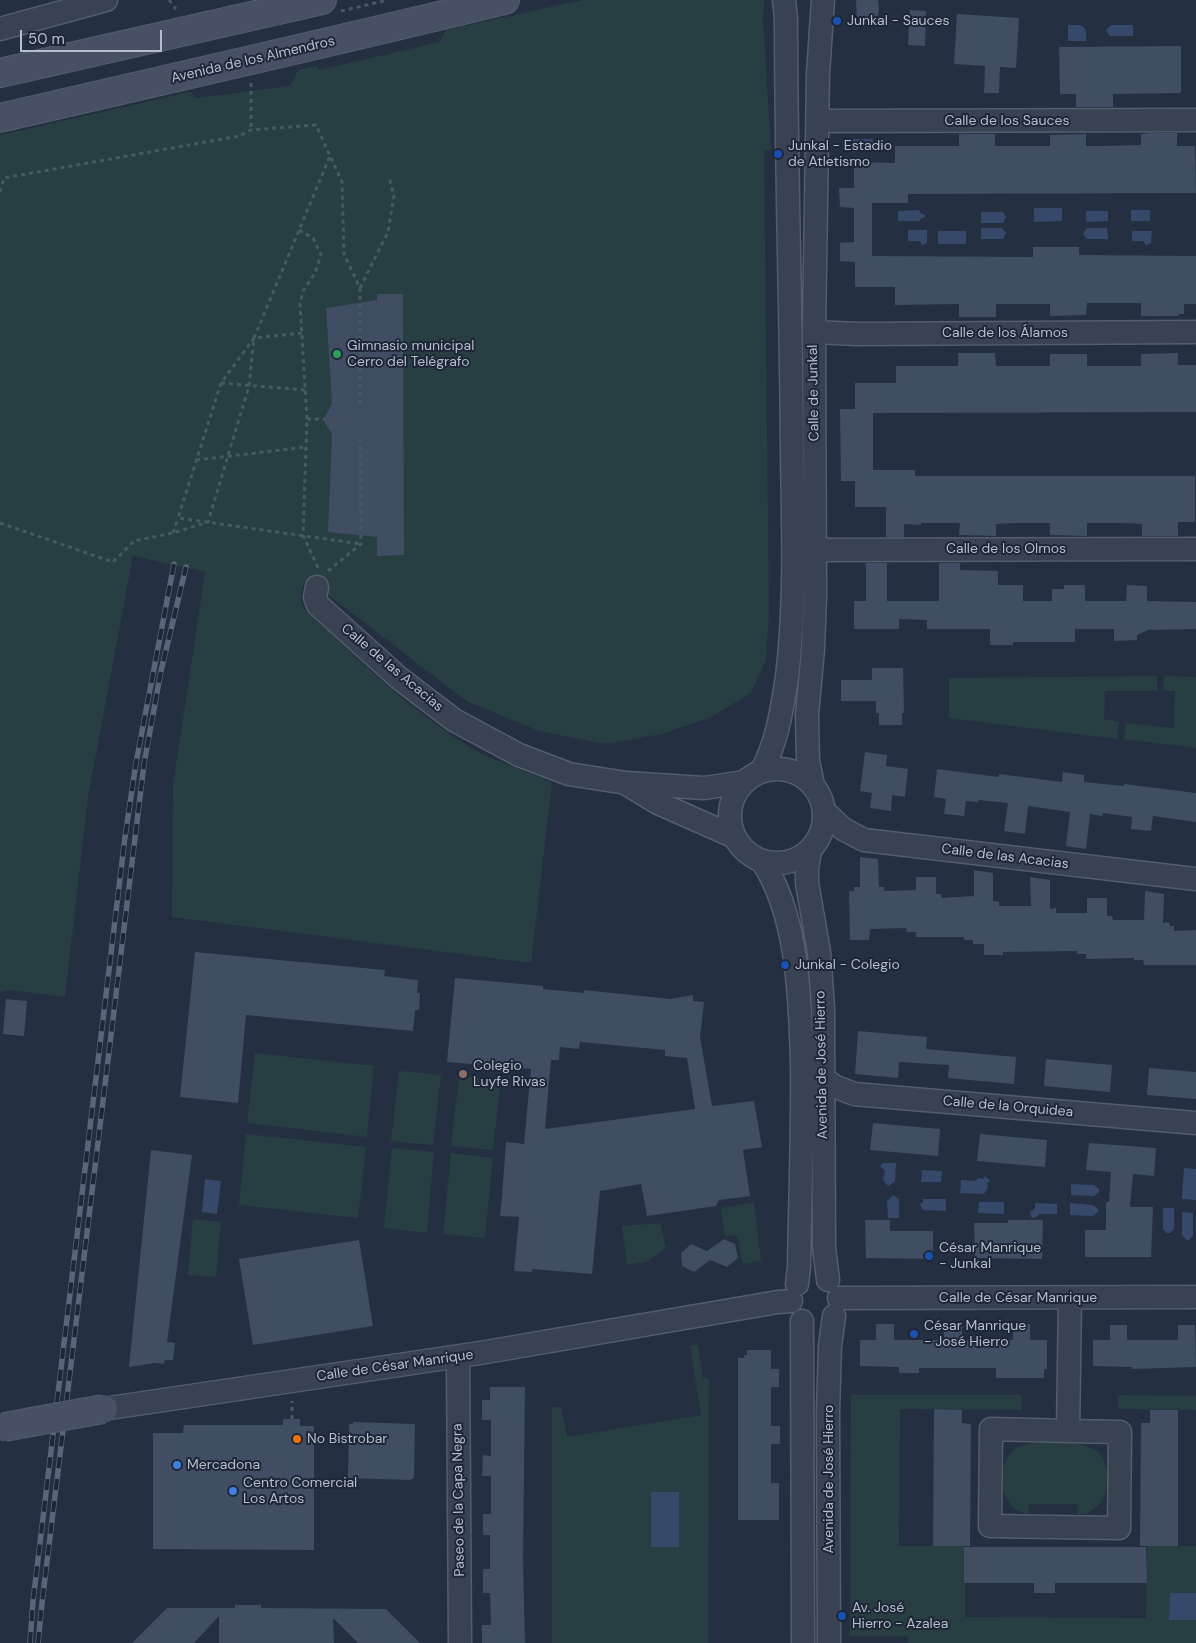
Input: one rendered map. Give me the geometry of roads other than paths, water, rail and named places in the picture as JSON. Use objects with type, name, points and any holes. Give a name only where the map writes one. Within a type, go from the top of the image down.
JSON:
[{"type":"main road","points":[[0,74],[322,0]]},
{"type":"main road","name":"Avenida de los Almendros","points":[[0,118],[506,0]]},
{"type":"main road","name":"Calle de César Manrique","points":[[2,1428],[103,1409]]},
{"type":"street","points":[[0,29],[106,0]]},
{"type":"street","name":"Calle de Junkal","points":[[753,777],[770,756],[783,706],[790,647],[793,595],[791,330],[786,18],[784,0]]},
{"type":"street","name":"Calle de Junkal","points":[[813,785],[808,762],[807,715],[813,649],[816,550],[814,332],[818,74],[822,0]]},
{"type":"street","name":"Calle de los Sauces","points":[[818,122],[1196,120]]},
{"type":"street","name":"Calle de los Álamos","points":[[814,332],[857,334],[1196,332]]},
{"type":"street","name":"Calle de los Olmos","points":[[816,550],[1196,549]]},
{"type":"street","name":"Calle de las Acacias","points":[[317,587],[314,598],[318,605],[399,678],[454,720],[519,755],[569,774],[626,783],[704,788],[753,777]]},
{"type":"street","points":[[772,769],[784,769],[804,777],[813,785],[822,801],[824,822],[822,832],[810,850],[793,861],[783,863],[762,861],[747,851],[735,837],[731,823],[731,808],[738,789],[753,777],[772,769]]},
{"type":"street","name":"Calle de las Acacias","points":[[626,783],[658,803],[735,837]]},
{"type":"street","name":"Calle de las Acacias","points":[[824,810],[842,829],[864,840],[1196,880]]},
{"type":"street","name":"Avenida de José Hierro","points":[[810,850],[806,884],[819,952],[823,1008],[824,1247],[834,1298],[828,1412],[829,1643]]},
{"type":"street","name":"Avenida de José Hierro","points":[[762,861],[777,890],[786,918],[795,957],[800,1006],[802,1124],[799,1267],[794,1293]]},
{"type":"street","name":"Calle de la Orquidea","points":[[824,1079],[834,1086],[854,1094],[1196,1123]]},
{"type":"street","points":[[812,1276],[820,1277],[834,1298],[825,1323],[817,1325],[802,1321],[794,1312],[794,1293],[804,1279],[812,1276]]},
{"type":"street","name":"Calle de César Manrique","points":[[103,1409],[458,1357],[778,1302],[794,1293]]},
{"type":"street","name":"Calle de César Manrique","points":[[834,1298],[1196,1297]]},
{"type":"street","points":[[1068,1431],[1070,1298]]},
{"type":"street","name":"Avenida de José Hierro","points":[[802,1321],[803,1643]]},
{"type":"street","name":"Paseo de la Capa Negra","points":[[458,1357],[460,1643]]},
{"type":"street","points":[[991,1429],[1068,1431],[1120,1432],[1119,1528],[990,1526],[991,1429]]},
{"type":"water","points":[[1068,25],[1077,25],[1085,28],[1086,41],[1068,41]]},
{"type":"water","points":[[1111,25],[1133,25],[1133,36],[1110,36],[1106,30]]},
{"type":"water","points":[[851,139],[873,139],[873,149],[859,149],[854,153],[850,149]]},
{"type":"water","points":[[1034,208],[1062,208],[1062,221],[1034,222]]},
{"type":"water","points":[[919,210],[920,213],[925,215],[920,221],[898,221],[898,211]]},
{"type":"water","points":[[1131,210],[1150,210],[1150,221],[1131,221]]},
{"type":"water","points":[[1086,211],[1108,211],[1108,221],[1086,222]]},
{"type":"water","points":[[981,212],[1003,212],[1006,217],[1003,223],[981,223]]},
{"type":"water","points":[[981,228],[1002,228],[1006,233],[1003,239],[981,239]]},
{"type":"water","points":[[1087,228],[1107,228],[1108,239],[1087,239],[1083,234]]},
{"type":"water","points":[[908,230],[927,230],[927,243],[923,245],[919,241],[908,241]]},
{"type":"water","points":[[938,231],[966,231],[966,244],[938,244]]},
{"type":"water","points":[[1132,231],[1152,231],[1151,243],[1146,245],[1143,241],[1132,241]]},
{"type":"water","points":[[883,1163],[896,1163],[895,1181],[889,1186],[883,1180],[885,1171],[880,1166]]},
{"type":"water","points":[[1184,1168],[1196,1169],[1196,1200],[1182,1199]]},
{"type":"water","points":[[922,1170],[942,1171],[941,1182],[921,1182]]},
{"type":"water","points":[[985,1176],[990,1181],[987,1183],[988,1187],[984,1194],[960,1193],[961,1180],[975,1181],[979,1178],[983,1179]]},
{"type":"water","points":[[205,1179],[221,1181],[217,1214],[202,1212]]},
{"type":"water","points":[[1071,1184],[1094,1185],[1099,1189],[1099,1192],[1094,1196],[1071,1195]]},
{"type":"water","points":[[892,1196],[899,1200],[899,1218],[888,1218],[887,1201]]},
{"type":"water","points":[[923,1199],[946,1199],[946,1211],[923,1210],[920,1204],[923,1202]]},
{"type":"water","points":[[979,1202],[1004,1202],[1004,1214],[978,1213]]},
{"type":"water","points":[[1035,1203],[1057,1204],[1057,1214],[1039,1214],[1037,1217],[1032,1218],[1030,1214],[1035,1209]]},
{"type":"water","points":[[1070,1203],[1093,1205],[1098,1209],[1098,1212],[1093,1216],[1070,1215]]},
{"type":"water","points":[[1163,1208],[1174,1208],[1174,1229],[1170,1233],[1163,1229]]},
{"type":"water","points":[[1182,1212],[1193,1213],[1193,1235],[1189,1240],[1186,1240],[1182,1235]]},
{"type":"water","points":[[651,1492],[679,1492],[679,1547],[651,1547]]},
{"type":"water","points":[[1170,1593],[1196,1593],[1196,1620],[1169,1620]]},
{"type":"railway","points":[[30,1643],[33,1601],[125,837],[136,763],[174,564]]},
{"type":"railway","points":[[38,1643],[144,764],[161,671],[186,567]]},
{"type":"place","name":"Junkal - Sauces","points":[[837,21]]},
{"type":"place","name":"Junkal - Estadio de Atletismo","points":[[778,154]]},
{"type":"place","name":"Gimnasio municipal Cerro del Telégrafo","points":[[337,354]]},
{"type":"place","name":"Junkal - Colegio","points":[[785,965]]},
{"type":"place","name":"Colegio Luyfe Rivas","points":[[463,1074]]},
{"type":"place","name":"César Manrique - Junkal","points":[[929,1256]]},
{"type":"place","name":"César Manrique - José Hierro","points":[[914,1334]]},
{"type":"place","name":"No Bistrobar","points":[[297,1439]]},
{"type":"place","name":"Mercadona","points":[[177,1465]]},
{"type":"place","name":"Centro Comercial Los Artos","points":[[233,1491]]},
{"type":"place","name":"Av. José Hierro - Azalea","points":[[842,1616]]}]
